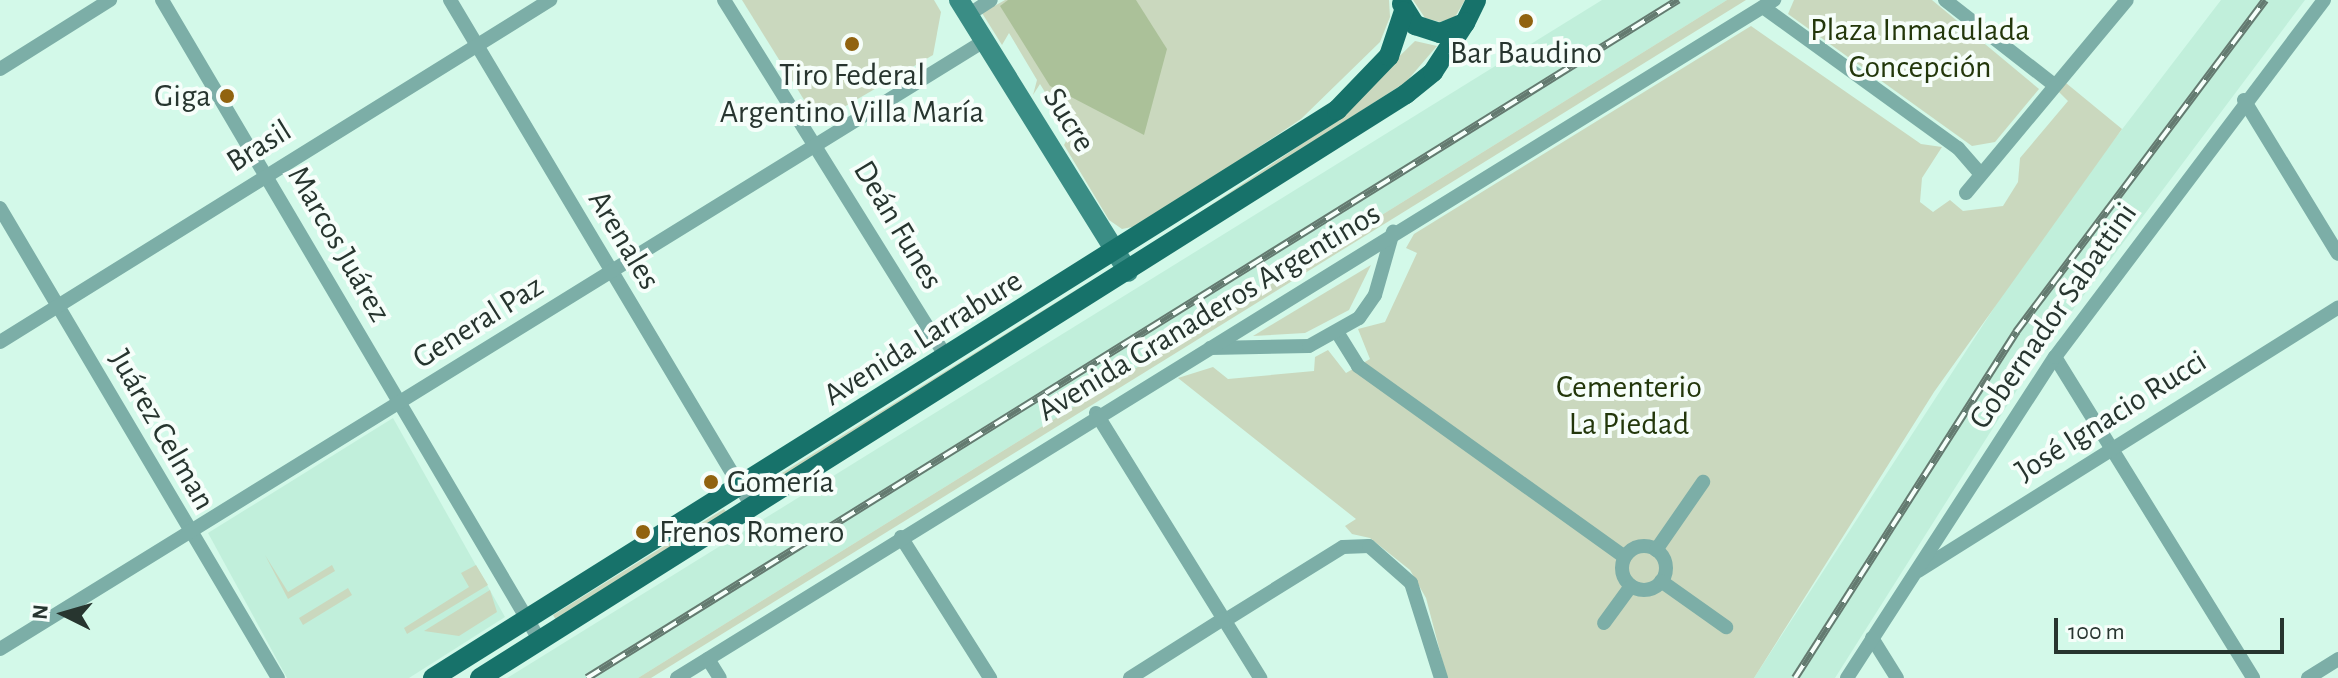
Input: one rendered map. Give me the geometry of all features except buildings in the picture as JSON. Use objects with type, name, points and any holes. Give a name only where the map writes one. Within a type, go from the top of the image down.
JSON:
[{"type":"main road","name":"Avenida Larrabure","points":[[480,678],[1406,94],[1433,72],[1476,0]]},
{"type":"main road","name":"Avenida Larrabure","points":[[433,678],[1117,253],[1337,110],[1389,56],[1403,5]]},
{"type":"main road","points":[[1403,5],[1431,33],[1465,23]]},
{"type":"main road","name":"Sucre","points":[[963,7],[1128,272]]},
{"type":"street","points":[[0,69],[110,0]]},
{"type":"street","name":"Marcos Juárez","points":[[162,0],[540,641]]},
{"type":"street","name":"Arenales","points":[[450,0],[753,508]]},
{"type":"street","name":"Brasil","points":[[0,342],[550,0]]},
{"type":"street","name":"Deán Funes","points":[[724,0],[947,358]]},
{"type":"street","points":[[963,7],[991,0]]},
{"type":"street","points":[[1945,0],[2054,85]]},
{"type":"street","points":[[1966,193],[2127,0]]},
{"type":"street","name":"Gobernador Sabattini","points":[[1847,678],[2055,357],[2244,100],[2324,0]]},
{"type":"street","points":[[1768,4],[1958,148],[1980,173]]},
{"type":"street","name":"Avenida Granaderos Argentinos","points":[[677,678],[1096,413],[1209,348],[1768,4]]},
{"type":"street","name":"General Paz","points":[[0,649],[984,41]]},
{"type":"street","points":[[2244,100],[2338,254]]},
{"type":"street","name":"Juárez Celman","points":[[0,208],[278,678]]},
{"type":"street","points":[[1209,348],[1298,348],[1337,332],[1368,308],[1393,232]]},
{"type":"street","name":"José Ignacio Rucci","points":[[1914,573],[2338,308]]},
{"type":"street","points":[[1337,332],[1358,366],[1625,557]]},
{"type":"street","points":[[2055,357],[2253,678]]},
{"type":"street","points":[[1096,413],[1260,678]]},
{"type":"street","points":[[1656,550],[1703,482]]},
{"type":"street","points":[[901,537],[990,678]]},
{"type":"street","points":[[1130,678],[1349,545],[1374,548],[1411,583],[1441,678]]},
{"type":"street","points":[[1638,547],[1656,550],[1664,561],[1661,581],[1651,589],[1631,586],[1622,569],[1625,557],[1638,547]]},
{"type":"street","points":[[1661,581],[1726,627]]},
{"type":"street","points":[[1604,623],[1631,586]]},
{"type":"street","points":[[1872,638],[1897,678]]},
{"type":"street","points":[[708,659],[720,678]]},
{"type":"street","points":[[2308,678],[2338,659]]},
{"type":"shaded area","points":[[1008,0],[1136,0],[1167,49],[1144,135],[1050,86],[1000,6]]},
{"type":"shaded area","points":[[1602,0],[1727,0],[638,678],[507,678]]},
{"type":"shaded area","points":[[2221,0],[2305,0],[2039,355],[1835,678],[1754,678],[2042,234]]},
{"type":"shaded area","points":[[393,418],[505,617],[409,678],[287,678],[208,533]]},
{"type":"green space","name":"Tiro Federal Argentino Villa María","points":[[742,0],[934,0],[941,12],[933,55],[844,107],[806,103]]},
{"type":"green space","points":[[1005,0],[1389,0],[1390,17],[1380,42],[1301,119],[1142,225],[1122,229],[1109,220],[1064,145],[1070,133],[1040,84],[1033,95],[1037,80],[1009,33],[1002,45],[982,13]]},
{"type":"green space","points":[[1413,0],[1465,0],[1455,17],[1440,22],[1425,18]]},
{"type":"green space","points":[[1727,0],[1746,0],[651,678],[638,678]]},
{"type":"green space","name":"Plaza Inmaculada Concepción","points":[[1794,0],[1932,0],[2039,89],[1995,142],[1972,146],[1788,14]]},
{"type":"green space","name":"Cementerio La Piedad","points":[[1751,26],[1921,144],[1942,147],[1922,178],[1920,202],[1933,212],[1950,200],[1963,211],[2003,206],[2018,182],[2020,158],[2068,101],[2059,92],[2066,83],[2122,129],[1934,392],[1754,678],[1447,678],[1426,598],[1410,570],[1370,538],[1352,534],[1345,526],[1356,519],[1178,378],[1213,367],[1228,379],[1314,371],[1315,357],[1328,350],[1346,373],[1370,359],[1358,329],[1385,322],[1417,253],[1406,248],[1414,234]]},
{"type":"green space","points":[[1415,41],[1437,46],[1406,82],[1141,252],[1327,127]]},
{"type":"green space","points":[[1371,265],[1349,310],[1305,333],[1253,336]]},
{"type":"green space","points":[[1092,280],[763,491],[761,486]]},
{"type":"green space","points":[[724,509],[727,513],[556,620],[553,615]]},
{"type":"green space","points":[[265,555],[288,592],[332,565],[335,571],[288,599]]},
{"type":"green space","points":[[476,565],[488,585],[407,634],[404,628],[469,587],[461,573]]},
{"type":"green space","points":[[348,588],[352,595],[303,625],[299,618]]},
{"type":"green space","points":[[490,590],[497,612],[459,636],[424,631]]},
{"type":"railway","points":[[587,678],[1678,0]]},
{"type":"railway","points":[[1795,678],[2016,332],[2265,0]]},
{"type":"place","name":"Bar Baudino","points":[[1526,21]]},
{"type":"place","name":"Tiro Federal Argentino Villa María","points":[[852,44]]},
{"type":"place","name":"Giga","points":[[227,96]]},
{"type":"place","name":"Gomería","points":[[711,482]]},
{"type":"place","name":"Frenos Romero","points":[[643,532]]}]
